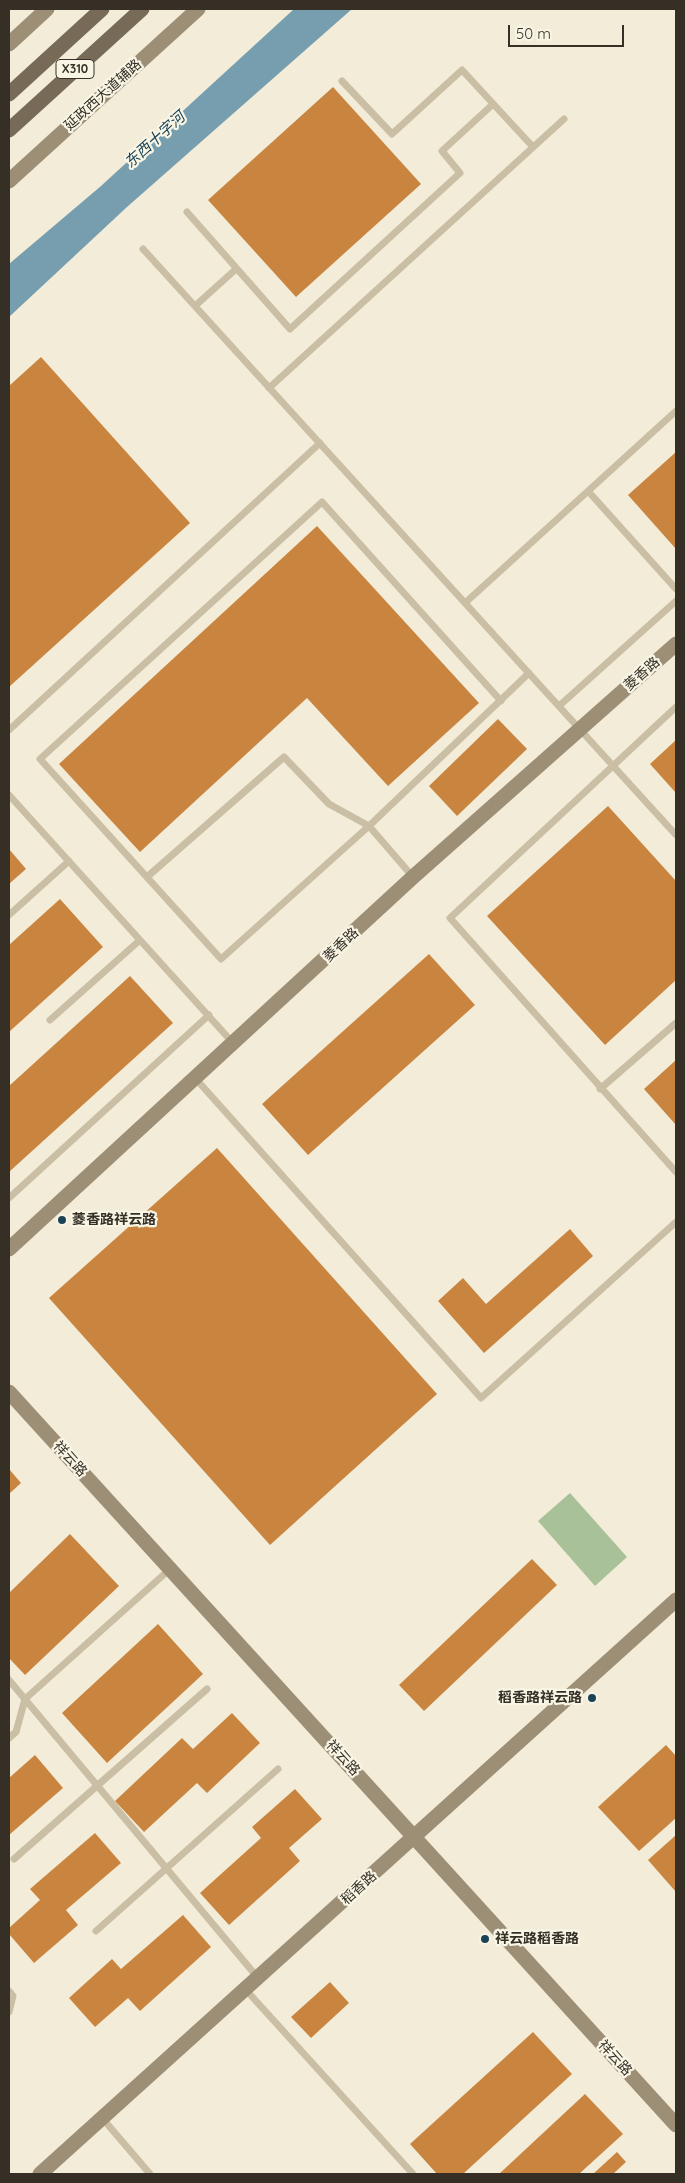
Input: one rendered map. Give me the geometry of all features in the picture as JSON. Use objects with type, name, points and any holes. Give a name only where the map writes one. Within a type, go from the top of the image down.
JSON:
[{"type":"main road","name":"X310","points":[[9,94],[102,9]]},
{"type":"main road","name":"X310","points":[[9,130],[142,9]]},
{"type":"street","points":[[9,44],[47,9]]},
{"type":"street","name":"延政西大道辅路","points":[[9,181],[198,9]]},
{"type":"street","name":"菱香路","points":[[9,1250],[413,877],[676,644]]},
{"type":"street","name":"祥云路","points":[[9,1392],[676,2125]]},
{"type":"street","name":"稻香路","points":[[40,2174],[676,1600]]},
{"type":"lane","points":[[342,81],[392,134],[462,70],[492,105],[533,147]]},
{"type":"lane","points":[[187,212],[290,329],[460,173],[442,151],[492,105]]},
{"type":"lane","points":[[269,388],[564,119]]},
{"type":"lane","points":[[144,249],[676,835]]},
{"type":"lane","points":[[195,306],[236,269]]},
{"type":"lane","points":[[465,603],[676,411]]},
{"type":"lane","points":[[9,730],[320,443]]},
{"type":"lane","points":[[588,492],[676,588]]},
{"type":"lane","points":[[500,701],[322,502],[40,760],[221,959],[369,826],[500,701],[529,673]]},
{"type":"lane","points":[[559,706],[676,601]]},
{"type":"lane","points":[[676,707],[450,918],[600,1089],[676,1172]]},
{"type":"lane","points":[[147,877],[284,757],[329,804],[369,826],[413,877]]},
{"type":"lane","points":[[9,795],[234,1044]]},
{"type":"lane","points":[[9,915],[69,861]]},
{"type":"lane","points":[[50,1020],[140,940]]},
{"type":"lane","points":[[9,1198],[209,1015]]},
{"type":"lane","points":[[600,1089],[676,1023]]},
{"type":"lane","points":[[196,1079],[481,1398],[676,1222]]},
{"type":"lane","points":[[9,1738],[16,1732],[25,1699],[170,1568]]},
{"type":"lane","points":[[9,1680],[258,1978]]},
{"type":"lane","points":[[14,1859],[207,1690]]},
{"type":"lane","points":[[96,1931],[278,1769]]},
{"type":"lane","points":[[246,1990],[413,2174]]},
{"type":"lane","points":[[9,1991],[13,1996],[9,2012]]},
{"type":"lane","points":[[102,2119],[150,2174]]},
{"type":"green space","points":[[570,1493],[627,1557],[595,1586],[538,1521]]},
{"type":"water","name":"东西十字河","points":[[294,9],[352,9],[127,207],[9,317],[9,264],[101,186]]},
{"type":"building","points":[[333,87],[421,184],[296,297],[208,200]]},
{"type":"building","points":[[41,357],[190,523],[9,687],[9,386]]},
{"type":"building","points":[[676,452],[676,549],[628,495]]},
{"type":"building","points":[[317,526],[479,703],[388,786],[307,698],[140,852],[59,764]]},
{"type":"building","points":[[498,719],[527,749],[457,816],[429,786]]},
{"type":"building","points":[[676,740],[676,793],[650,764]]},
{"type":"building","points":[[608,806],[676,881],[676,980],[605,1045],[487,916]]},
{"type":"building","points":[[9,849],[26,869],[9,884]]},
{"type":"building","points":[[60,899],[103,947],[9,1032],[9,945]]},
{"type":"building","points":[[429,954],[475,1005],[308,1155],[262,1104]]},
{"type":"building","points":[[130,976],[173,1023],[9,1172],[9,1086]]},
{"type":"building","points":[[676,1060],[676,1125],[644,1089]]},
{"type":"building","points":[[217,1148],[437,1394],[270,1545],[49,1298]]},
{"type":"building","points":[[570,1229],[593,1256],[484,1353],[438,1301],[463,1278],[486,1304]]},
{"type":"building","points":[[9,1469],[21,1483],[9,1494]]},
{"type":"building","points":[[70,1534],[119,1586],[25,1675],[9,1658],[9,1593]]},
{"type":"building","points":[[532,1559],[557,1585],[424,1711],[399,1685]]},
{"type":"building","points":[[158,1624],[203,1674],[107,1763],[62,1713]]},
{"type":"building","points":[[232,1713],[260,1743],[207,1793],[197,1783],[144,1832],[115,1801],[182,1738],[193,1749]]},
{"type":"building","points":[[666,1745],[676,1756],[676,1818],[639,1851],[598,1807]]},
{"type":"building","points":[[35,1755],[63,1788],[9,1835],[9,1778]]},
{"type":"building","points":[[295,1789],[322,1819],[289,1848],[300,1861],[229,1925],[200,1893],[261,1838],[252,1827]]},
{"type":"building","points":[[95,1833],[121,1863],[66,1910],[78,1925],[34,1963],[9,1934],[9,1928],[40,1900],[30,1889]]},
{"type":"building","points":[[676,1835],[676,1892],[648,1860]]},
{"type":"building","points":[[183,1915],[211,1947],[140,2011],[128,1998],[95,2027],[69,1998],[112,1959],[121,1969]]},
{"type":"building","points":[[330,1982],[349,2003],[311,2038],[291,2017]]},
{"type":"building","points":[[533,2032],[572,2074],[463,2174],[437,2174],[410,2144]]},
{"type":"building","points":[[585,2094],[623,2134],[579,2174],[499,2174]]},
{"type":"building","points":[[617,2152],[626,2162],[613,2174],[593,2174]]},
{"type":"place","name":"菱香路祥云路","points":[[62,1220]]},
{"type":"place","name":"稻香路祥云路","points":[[592,1698]]},
{"type":"place","name":"祥云路稻香路","points":[[485,1939]]}]
